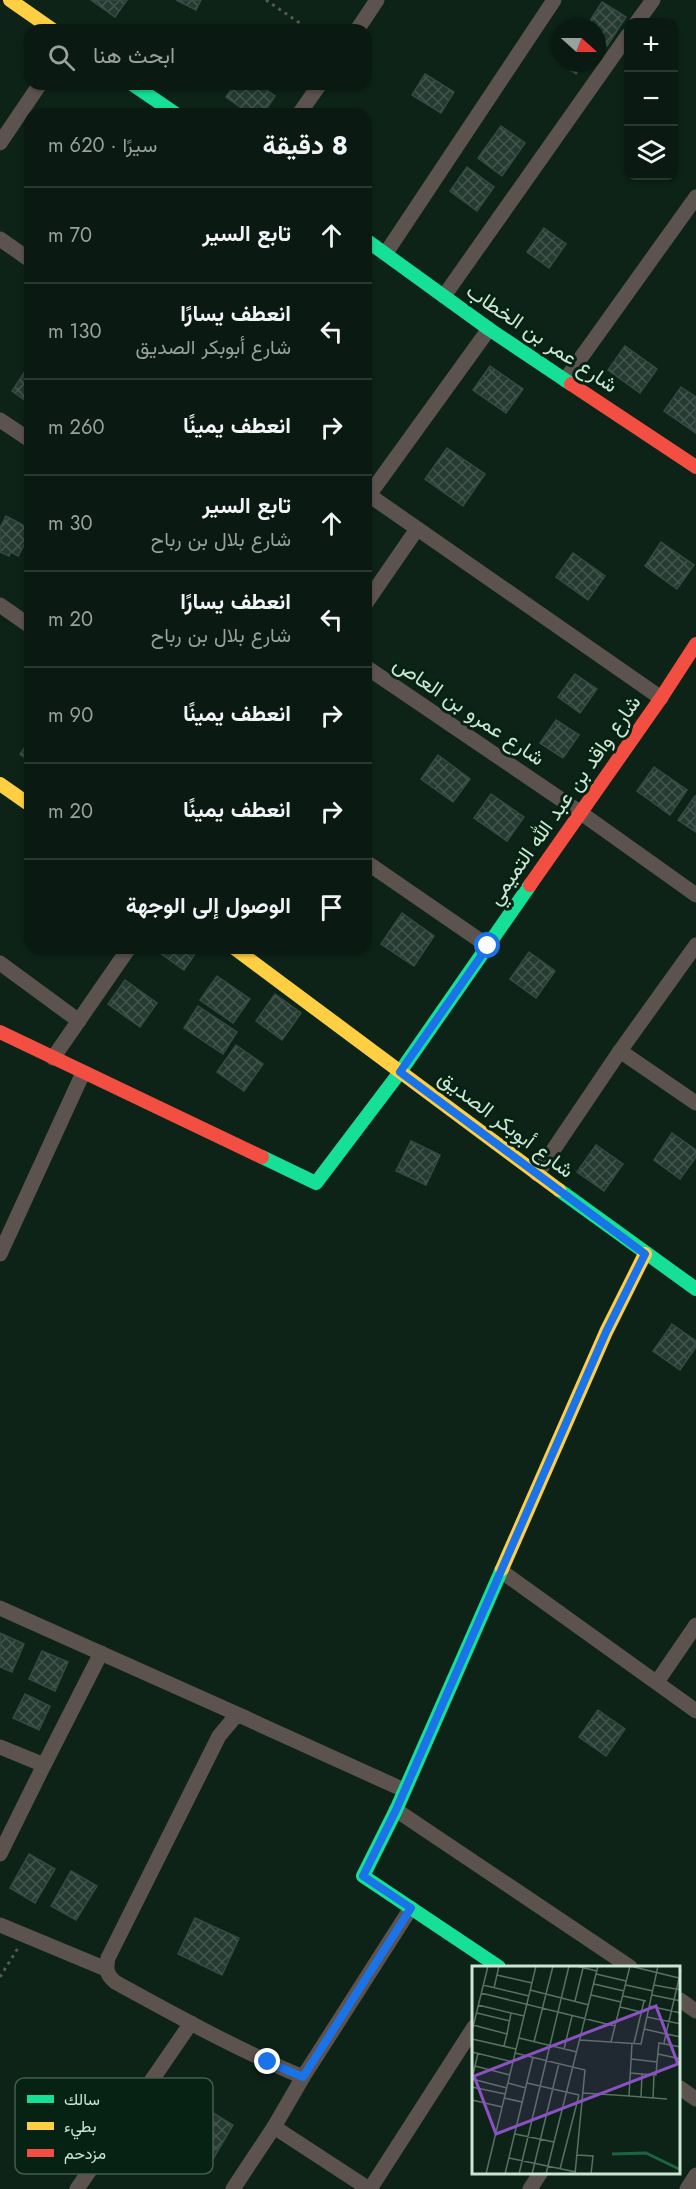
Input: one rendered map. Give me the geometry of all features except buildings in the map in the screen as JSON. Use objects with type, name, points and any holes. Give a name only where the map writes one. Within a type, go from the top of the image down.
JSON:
[{"type":"street","points":[[10,0],[44,24]]},
{"type":"street","points":[[361,24],[377,0]]},
{"type":"street","points":[[386,253],[554,0]]},
{"type":"street","points":[[640,18],[653,0]]},
{"type":"street","points":[[444,296],[624,41]]},
{"type":"street","points":[[0,143],[36,90]]},
{"type":"street","points":[[141,90],[167,108]]},
{"type":"street","points":[[303,108],[316,90]]},
{"type":"street","points":[[565,380],[696,197]]},
{"type":"street","points":[[0,239],[24,256]]},
{"type":"street","name":"شارع عمر بن الخطاب","points":[[372,244],[489,329],[694,461]]},
{"type":"street","points":[[372,489],[489,329]]},
{"type":"street","points":[[0,420],[24,436]]},
{"type":"street","points":[[372,497],[661,698]]},
{"type":"street","points":[[372,594],[417,529]]},
{"type":"street","points":[[0,605],[24,622]]},
{"type":"street","name":"شارع واقد بن عبد الله التميمي","points":[[83,1073],[316,1183],[400,1072],[661,698],[696,644]]},
{"type":"street","name":"شارع عمرو بن العاص","points":[[372,671],[581,813],[696,895]]},
{"type":"street","points":[[0,784],[24,801]]},
{"type":"street","points":[[372,866],[488,946]]},
{"type":"street","points":[[537,1174],[696,945]]},
{"type":"street","points":[[53,1058],[125,954]]},
{"type":"street","name":"شارع أبوبكر الصديق","points":[[242,954],[645,1254],[696,1289]]},
{"type":"street","points":[[0,963],[79,1021]]},
{"type":"street","points":[[0,1032],[83,1073],[0,1254]]},
{"type":"street","points":[[620,1052],[696,1103]]},
{"type":"street","points":[[498,1966],[363,1876],[396,1810],[399,1788],[501,1571],[606,1332],[645,1254]]},
{"type":"street","points":[[501,1571],[696,1711]]},
{"type":"street","points":[[0,1608],[399,1788]]},
{"type":"street","points":[[657,1682],[696,1625]]},
{"type":"street","points":[[0,1854],[101,1653]]},
{"type":"street","points":[[303,2077],[190,2023],[115,1982],[106,1969],[108,1958],[219,1736],[235,1717],[241,1716],[399,1788]]},
{"type":"street","points":[[0,1746],[44,1765]]},
{"type":"street","points":[[396,1810],[629,1966]]},
{"type":"street","points":[[233,2189],[411,1908]]},
{"type":"street","points":[[0,1925],[106,1969]]},
{"type":"street","points":[[681,2001],[696,2010]]},
{"type":"street","points":[[153,2078],[190,2023]]},
{"type":"street","points":[[274,2127],[370,2189],[472,2030]]},
{"type":"street","points":[[681,2089],[696,2099]]},
{"type":"street","points":[[77,2189],[87,2174]]},
{"type":"street","points":[[530,2189],[540,2174]]},
{"type":"street","points":[[687,2189],[696,2175]]},
{"type":"path","points":[[266,0],[301,24]]},
{"type":"path","points":[[0,1977],[26,1936]]},
{"type":"traffic: fast","points":[[141,90],[167,108]]},
{"type":"traffic: fast","points":[[372,244],[489,329],[571,384]]},
{"type":"traffic: fast","points":[[262,1157],[316,1183],[400,1072],[530,885]]},
{"type":"traffic: fast","points":[[559,1190],[696,1289]]},
{"type":"traffic: fast","points":[[498,1966],[363,1876],[396,1810],[502,1569]]},
{"type":"traffic: slow","points":[[10,0],[44,24]]},
{"type":"traffic: slow","points":[[0,784],[24,801]]},
{"type":"traffic: slow","points":[[242,954],[559,1190]]},
{"type":"traffic: slow","points":[[502,1569],[606,1332],[645,1254]]},
{"type":"traffic: jam","points":[[571,384],[696,467]]},
{"type":"traffic: jam","points":[[530,885],[661,698],[696,644]]},
{"type":"traffic: jam","points":[[0,1032],[262,1157]]},
{"type":"route","points":[[268,2062],[303,2077],[411,1908],[363,1876],[396,1810],[606,1332],[645,1254],[400,1072],[488,946]]}]
